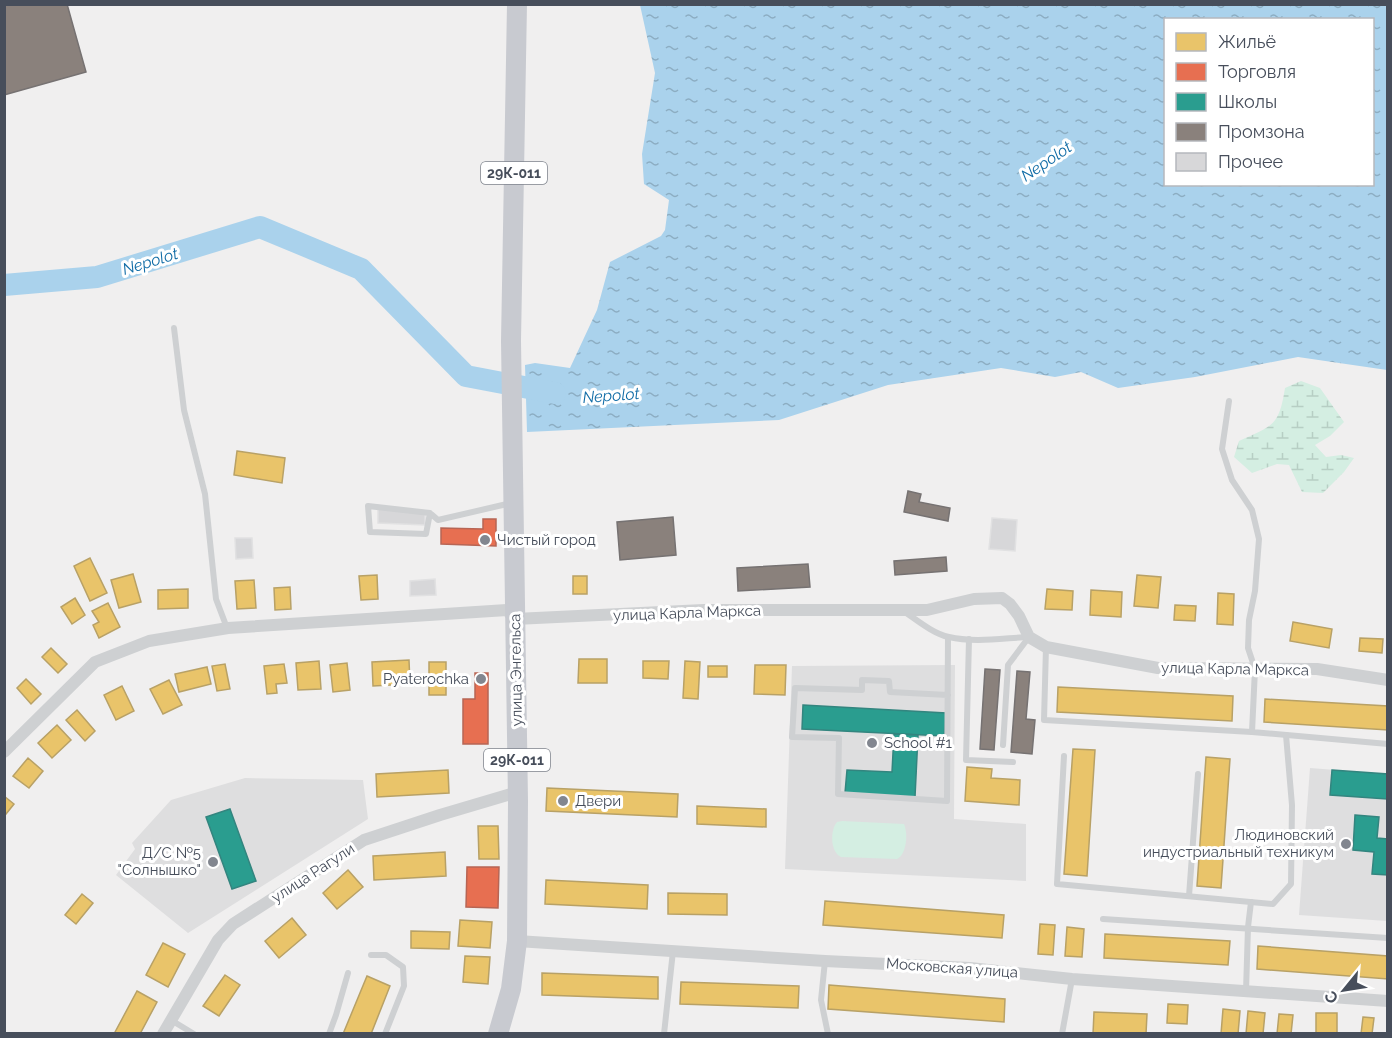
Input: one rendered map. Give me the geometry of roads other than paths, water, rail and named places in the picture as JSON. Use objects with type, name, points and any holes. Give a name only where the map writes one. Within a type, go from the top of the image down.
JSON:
[{"type":"main road","name":"улица Энгельса","points":[[498,1034],[510,989],[517,941],[518,801],[511,341],[517,4]]},
{"type":"street","name":"улица Карла Маркса","points":[[4,752],[95,662],[149,641],[228,628],[507,610],[515,619],[704,610],[927,610],[974,599],[1002,598],[1019,616],[1029,637],[1046,647],[1158,668],[1317,669],[1388,680]]},
{"type":"street","name":"улица Рагули","points":[[163,1034],[218,940],[233,924],[364,840],[511,794],[518,801]]},
{"type":"street","name":"Московская улица","points":[[517,941],[970,968],[1072,979],[1388,1000]]},
{"type":"lane","points":[[174,328],[184,410],[205,494],[216,599],[228,628]]},
{"type":"lane","points":[[1229,401],[1222,449],[1232,480],[1252,510],[1259,539],[1255,591],[1249,620],[1248,648],[1255,669],[1252,732]]},
{"type":"lane","points":[[430,513],[426,534],[370,532],[368,506],[430,513],[438,520],[507,504],[513,514]]},
{"type":"lane","points":[[902,610],[925,626],[948,637],[969,639],[1029,637]]},
{"type":"lane","points":[[948,637],[948,695],[947,801],[838,794],[839,738],[792,737],[795,688],[862,690],[862,680],[889,681],[890,692],[948,695]]},
{"type":"lane","points":[[1003,745],[1008,665],[1029,637]]},
{"type":"lane","points":[[969,639],[966,760],[1013,762]]},
{"type":"lane","points":[[1046,647],[1044,720],[1252,732],[1388,744]]},
{"type":"lane","points":[[1064,756],[1057,884],[1273,904],[1291,884],[1293,805],[1286,735]]},
{"type":"lane","points":[[1189,896],[1198,774]]},
{"type":"lane","points":[[1246,991],[1251,902]]},
{"type":"lane","points":[[1103,919],[1388,938]]},
{"type":"lane","points":[[664,1034],[673,951]]},
{"type":"lane","points":[[371,956],[386,955],[403,967],[404,986],[385,1034]]},
{"type":"lane","points":[[825,961],[821,1000],[828,1034]]},
{"type":"lane","points":[[329,1034],[348,973]]},
{"type":"lane","points":[[1062,1034],[1072,979]]},
{"type":"lane","points":[[170,1020],[194,1034]]},
{"type":"water","points":[[640,5],[1387,5],[1387,370],[1298,357],[1195,377],[1118,388],[1081,372],[1055,377],[1001,368],[888,385],[779,420],[527,432],[525,365],[535,363],[570,368],[597,310],[610,262],[661,236],[665,230],[669,200],[644,184],[642,154],[655,73]]},
{"type":"waterway","name":"Nepolot","points":[[4,285],[97,277],[260,227],[361,269],[466,376],[555,393]]},
{"type":"place","name":"Чистый город","points":[[485,540]]},
{"type":"place","name":"Pyaterochka","points":[[481,679]]},
{"type":"place","name":"School #1","points":[[872,743]]},
{"type":"place","name":"Двери","points":[[563,801]]},
{"type":"place","name":"Людиновский индустриальный техникум","points":[[1346,844]]},
{"type":"place","name":"Д/С №5 \"Солнышко\"","points":[[213,862]]}]
